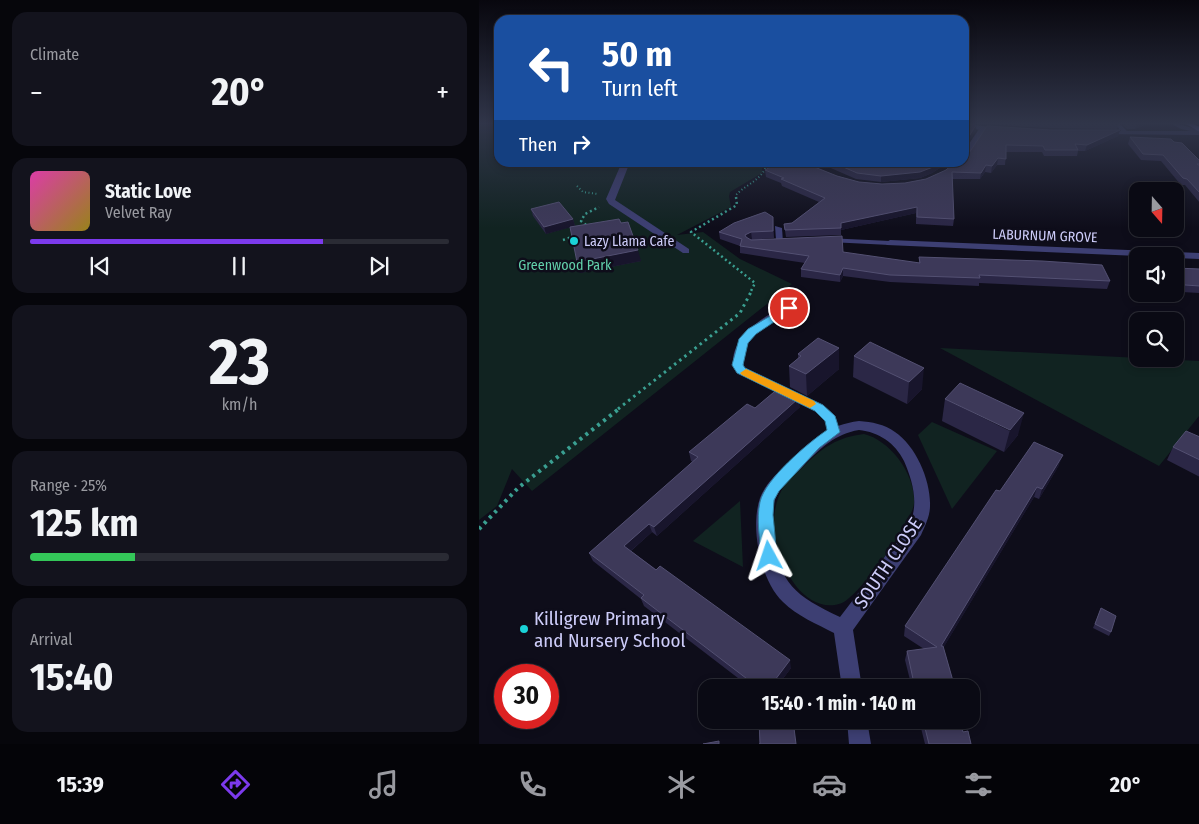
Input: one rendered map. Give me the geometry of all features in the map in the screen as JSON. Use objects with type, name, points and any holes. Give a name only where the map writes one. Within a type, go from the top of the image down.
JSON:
[{"type":"street","points":[[624,167],[610,198],[612,202],[686,251]]},
{"type":"street","name":"LABURNUM GROVE","points":[[890,243],[1199,256]]},
{"type":"street","name":"SOUTH CLOSE","points":[[862,426],[877,428],[887,432],[909,454],[923,501],[923,515],[915,530],[843,628],[802,607],[787,594],[773,574],[769,556],[765,515],[767,500],[773,487],[815,445],[834,432],[848,427],[862,426]]},
{"type":"street","points":[[843,628],[851,679]]},
{"type":"street","points":[[858,729],[860,744]]},
{"type":"lane","points":[[771,241],[784,241],[778,228]]},
{"type":"lane","points":[[823,240],[842,239],[890,243]]},
{"type":"lane","points":[[789,308],[752,332],[743,342],[738,365],[741,370],[819,408],[831,420],[834,432]]},
{"type":"path","points":[[479,530],[518,488],[740,312],[755,283],[691,232],[737,205],[736,195],[739,190],[764,175],[767,167]]},
{"type":"path","points":[[577,186],[583,192],[604,194]]},
{"type":"path","points":[[593,228],[581,221],[581,218],[587,212],[612,202]]},
{"type":"path","points":[[563,240],[573,238],[586,225]]},
{"type":"green space","name":"Greenwood Park","points":[[479,159],[494,159],[494,167],[762,167],[762,173],[730,192],[731,207],[677,235],[703,232],[740,259],[792,284],[532,491],[512,469],[497,506],[479,520]]},
{"type":"green space","points":[[940,348],[1129,357],[1129,367],[1184,367],[1184,360],[1199,361],[1199,416],[1159,466]]},
{"type":"green space","points":[[932,422],[997,451],[952,509],[918,435]]},
{"type":"green space","points":[[864,434],[883,443],[900,460],[911,481],[914,503],[905,526],[884,558],[860,587],[842,603],[835,605],[822,604],[805,596],[800,591],[782,562],[775,536],[775,508],[779,495],[786,483],[818,453],[839,440]]},
{"type":"green space","points":[[740,501],[743,567],[693,541]]},
{"type":"building","points":[[969,159],[997,159],[992,166],[986,165],[981,173],[952,172],[954,219],[917,217],[917,207],[841,223],[841,228],[785,230],[784,224],[792,223],[825,198],[765,170],[770,167],[816,167],[859,182],[882,184],[905,183],[926,179],[949,167],[969,167]]},
{"type":"building","points":[[1166,159],[1198,159],[1200,161],[1200,164],[1197,164],[1200,166],[1200,193],[1187,179],[1183,178]]},
{"type":"building","points":[[843,167],[933,167],[920,172],[881,176],[857,173]]},
{"type":"building","points":[[559,202],[573,219],[544,227],[531,209]]},
{"type":"building","points":[[765,212],[773,217],[773,231],[751,232],[745,235],[746,237],[751,240],[842,236],[843,252],[920,263],[919,257],[1102,265],[1110,281],[979,275],[980,278],[890,275],[843,268],[840,275],[801,269],[809,256],[740,246],[742,239],[719,232],[734,223]]},
{"type":"building","points":[[619,219],[621,223],[628,222],[638,250],[577,262],[570,227]]},
{"type":"building","points":[[1184,268],[1200,269],[1200,286],[1185,285]]},
{"type":"building","points":[[818,338],[839,348],[806,374],[789,366],[801,356],[798,354]]},
{"type":"building","points":[[870,342],[924,368],[909,382],[854,356]]},
{"type":"building","points":[[960,383],[1024,413],[1010,430],[945,399]]},
{"type":"building","points":[[780,387],[799,398],[654,527],[649,524],[624,546],[656,570],[660,566],[790,660],[776,679],[747,679],[641,598],[644,595],[589,553],[698,457],[689,452],[747,404],[755,408]]},
{"type":"building","points":[[1186,431],[1200,437],[1200,460],[1173,447]]},
{"type":"building","points":[[1034,442],[1063,455],[1042,489],[1037,487],[941,646],[943,646],[952,679],[913,679],[907,651],[937,647],[905,626],[996,490],[1000,491]]},
{"type":"building","points":[[1101,608],[1116,616],[1111,632],[1095,624]]},
{"type":"building","points":[[759,729],[794,729],[796,744],[760,744]]},
{"type":"building","points":[[925,729],[962,729],[963,732],[968,731],[971,744],[929,744]]},
{"type":"building","points":[[719,741],[719,744],[703,744]]},
{"type":"slow traffic","points":[[746,373],[810,404]]},
{"type":"place","name":"Lazy Llama Cafe","points":[[574,241]]},
{"type":"place","name":"Killigrew Primary and Nursery School","points":[[524,629]]},
{"type":"route","points":[[769,556],[765,515],[767,500],[773,487],[815,445],[834,432],[831,420],[819,408],[741,370],[738,365],[737,358],[743,342],[752,332],[789,308]]}]
